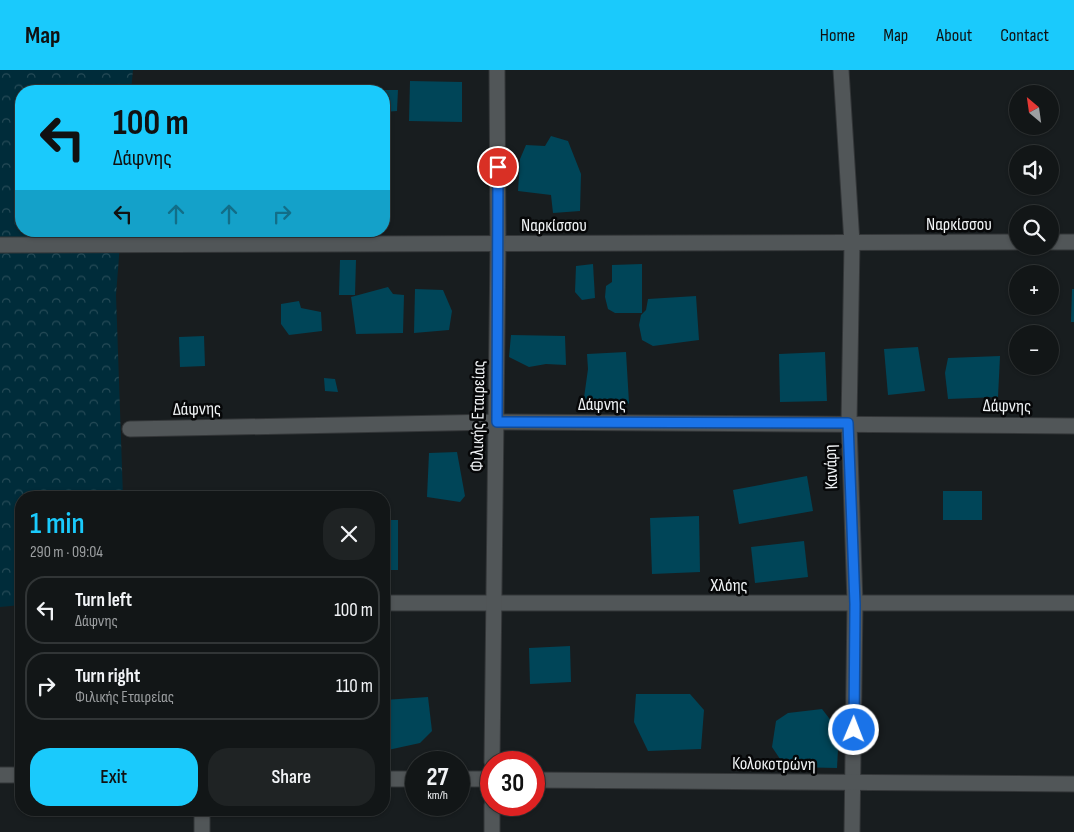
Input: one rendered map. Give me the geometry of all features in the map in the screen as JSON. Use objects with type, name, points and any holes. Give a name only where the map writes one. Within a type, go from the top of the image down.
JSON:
[{"type":"street","name":"Φιλικής Εταιρείας","points":[[492,751],[497,422],[497,70]]},
{"type":"street","name":"Κανάρη","points":[[841,70],[852,243],[848,423],[855,604],[852,832]]},
{"type":"street","name":"Ναρκίσσου","points":[[0,245],[1009,242]]},
{"type":"street","points":[[1059,242],[1074,242]]},
{"type":"street","name":"Δάφνης","points":[[130,429],[497,422],[1074,426]]},
{"type":"street","name":"Χλόης","points":[[390,603],[1074,604]]},
{"type":"street","points":[[0,775],[15,776]]},
{"type":"street","points":[[390,779],[405,779]]},
{"type":"street","name":"Κολοκοτρώνη","points":[[545,780],[853,784],[1074,784]]},
{"type":"street","points":[[202,816],[202,832]]},
{"type":"street","points":[[492,816],[492,832]]},
{"type":"green space","points":[[0,70],[133,70],[132,85],[15,85],[15,237],[121,237],[116,295],[123,491],[15,491],[15,606],[0,607]]},
{"type":"building","points":[[410,81],[462,82],[462,122],[409,121]]},
{"type":"building","points":[[390,90],[398,90],[397,111],[390,112]]},
{"type":"building","points":[[551,136],[568,141],[581,174],[580,211],[553,213],[551,195],[518,191],[520,159],[526,145],[545,146]]},
{"type":"building","points":[[340,260],[356,260],[355,295],[339,295]]},
{"type":"building","points":[[593,264],[595,298],[582,300],[575,292],[576,266]]},
{"type":"building","points":[[642,264],[642,313],[615,313],[608,309],[605,297],[606,286],[612,282],[612,265]]},
{"type":"building","points":[[388,287],[393,294],[404,295],[403,333],[356,334],[351,297]]},
{"type":"building","points":[[415,289],[443,290],[452,311],[449,330],[414,333]]},
{"type":"building","points":[[1072,289],[1074,289],[1074,322],[1071,322]]},
{"type":"building","points":[[696,296],[699,340],[653,346],[642,340],[639,325],[641,315],[646,310],[648,299]]},
{"type":"building","points":[[299,301],[301,308],[321,312],[322,331],[289,335],[281,324],[281,304]]},
{"type":"building","points":[[511,335],[565,336],[566,365],[546,364],[529,367],[509,357]]},
{"type":"building","points":[[204,336],[205,366],[180,367],[179,337]]},
{"type":"building","points":[[918,347],[925,391],[888,395],[884,349]]},
{"type":"building","points":[[626,352],[629,403],[624,408],[593,410],[583,405],[588,369],[587,354]]},
{"type":"building","points":[[825,352],[827,401],[780,402],[779,354]]},
{"type":"building","points":[[1000,356],[998,397],[948,399],[945,373],[948,358]]},
{"type":"building","points":[[324,378],[335,379],[338,392],[325,391]]},
{"type":"building","points":[[457,452],[465,496],[460,502],[427,497],[429,453]]},
{"type":"building","points":[[807,476],[813,511],[739,524],[733,490]]},
{"type":"building","points":[[943,491],[982,491],[982,520],[943,520]]},
{"type":"building","points":[[699,516],[700,572],[652,574],[650,518]]},
{"type":"building","points":[[390,520],[398,520],[398,570],[390,570]]},
{"type":"building","points":[[804,541],[808,577],[755,583],[751,547]]},
{"type":"building","points":[[570,646],[571,682],[530,684],[529,648]]},
{"type":"building","points":[[636,694],[690,694],[704,710],[701,749],[648,751],[634,722]]},
{"type":"building","points":[[428,697],[432,731],[420,743],[390,750],[390,700]]},
{"type":"building","points":[[822,709],[839,731],[837,768],[793,767],[782,762],[772,747],[776,721],[788,713]]},
{"type":"route","points":[[498,167],[497,422],[848,423],[855,604],[854,730]]}]
